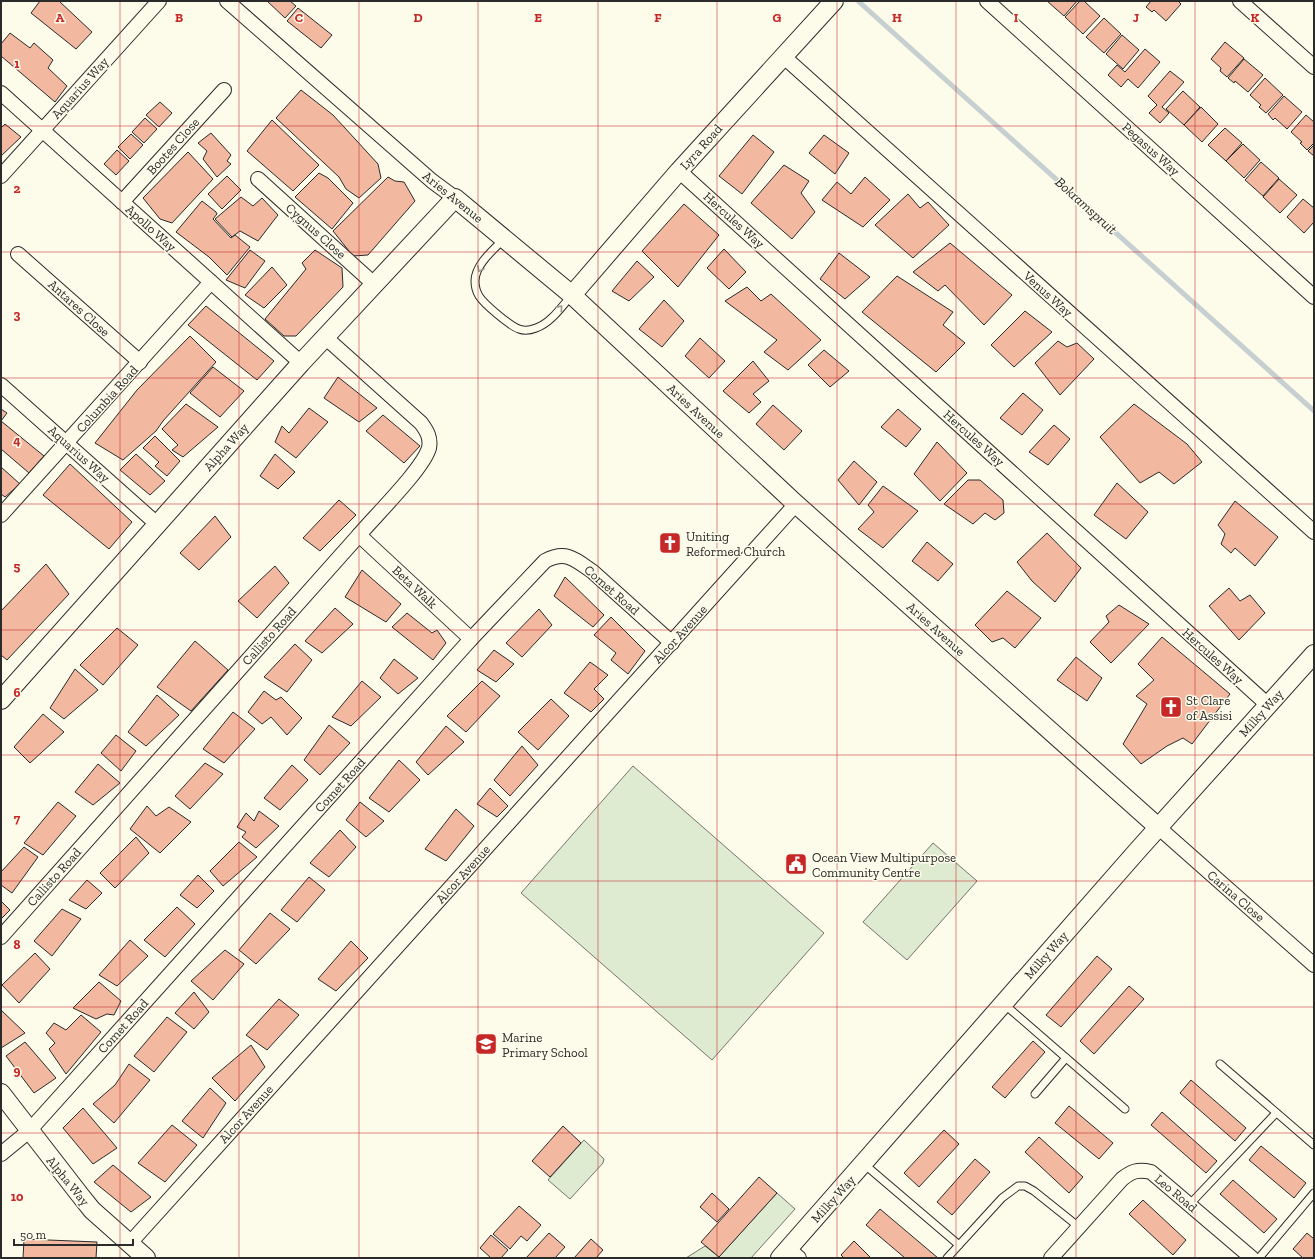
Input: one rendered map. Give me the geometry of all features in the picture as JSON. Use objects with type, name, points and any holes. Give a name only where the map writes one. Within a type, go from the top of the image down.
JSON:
[{"type":"street","name":"Aquarius Way","points":[[1,176],[159,1]]},
{"type":"street","name":"Aries Avenue","points":[[227,1],[455,198],[572,295],[796,504],[1158,827]]},
{"type":"street","name":"Lyra Road","points":[[572,295],[679,171],[834,1]]},
{"type":"street","name":"Pegasus Way","points":[[987,1],[1314,296]]},
{"type":"street","points":[[1240,1],[1314,67]]},
{"type":"street","name":"Venus Way","points":[[783,56],[1314,532]]},
{"type":"street","name":"Bootes Close","points":[[122,202],[224,90]]},
{"type":"street","name":"Apollo Way","points":[[1,93],[301,363]]},
{"type":"street","name":"Hercules Way","points":[[679,171],[1268,705]]},
{"type":"street","name":"Cygnus Close","points":[[258,178],[374,284]]},
{"type":"street","name":"Alpha Way","points":[[1,700],[324,337],[455,198]]},
{"type":"street","name":"Antares Close","points":[[18,254],[140,362]]},
{"type":"street","name":"Columbia Road","points":[[1,515],[67,444],[211,282]]},
{"type":"street","name":"Callisto Road","points":[[1,937],[422,463],[429,448],[427,430],[324,337]]},
{"type":"street","name":"Aquarius Way","points":[[1,385],[157,524]]},
{"type":"street","name":"Alcor Avenue","points":[[130,1243],[796,504]]},
{"type":"street","name":"Beta Walk","points":[[359,535],[471,639]]},
{"type":"street","name":"Comet Road","points":[[1,1154],[29,1131],[471,639],[545,561],[559,555],[568,556],[593,572],[672,643]]},
{"type":"street","name":"Milky Way","points":[[789,1255],[864,1164],[1158,827],[1314,654]]},
{"type":"street","name":"Carina Close","points":[[1158,827],[1314,964]]},
{"type":"street","name":"Alpha Way","points":[[1,1093],[29,1131],[92,1210],[146,1258]]},
{"type":"street","name":"Leo Road","points":[[1051,1258],[1122,1179],[1131,1171],[1142,1170],[1151,1172],[1252,1258]]},
{"type":"lane","points":[[504,239],[488,256],[477,271],[475,280],[476,289],[480,297],[513,327],[520,330],[538,328],[545,324],[572,295]]},
{"type":"lane","points":[[1004,1004],[1124,1109]]},
{"type":"lane","points":[[1035,1094],[1066,1058]]},
{"type":"lane","points":[[1220,1064],[1314,1146]]},
{"type":"lane","points":[[1190,1204],[1276,1113]]},
{"type":"lane","points":[[864,1164],[959,1245]]},
{"type":"lane","points":[[947,1258],[1002,1198],[1018,1186],[1026,1186],[1034,1191],[1079,1228]]},
{"type":"lane","points":[[1259,1258],[1314,1193]]},
{"type":"green space","points":[[633,766],[824,933],[712,1060],[521,893]]},
{"type":"green space","points":[[933,843],[977,881],[907,960],[863,922]]},
{"type":"green space","points":[[584,1140],[604,1159],[603,1163],[570,1199],[548,1180]]},
{"type":"green space","points":[[777,1193],[795,1209],[751,1258],[686,1258],[705,1246],[719,1257]]},
{"type":"building","points":[[40,1],[59,1],[92,32],[76,49],[31,13]]},
{"type":"building","points":[[267,1],[290,1],[296,6],[285,18]]},
{"type":"building","points":[[1047,1],[1077,1],[1064,16]]},
{"type":"building","points":[[1080,1],[1084,1],[1100,16],[1083,34],[1065,17]]},
{"type":"building","points":[[1151,1],[1178,1],[1181,4],[1166,21],[1154,10],[1152,12],[1146,7]]},
{"type":"building","points":[[298,8],[332,35],[321,48],[287,21]]},
{"type":"building","points":[[1104,18],[1121,34],[1104,53],[1086,37]]},
{"type":"building","points":[[10,33],[30,48],[34,43],[53,60],[48,68],[67,86],[55,102],[1,56],[1,44]]},
{"type":"building","points":[[1122,35],[1139,50],[1123,69],[1106,54]]},
{"type":"building","points":[[1225,42],[1244,58],[1227,77],[1220,71],[1221,68],[1211,59]]},
{"type":"building","points":[[1145,49],[1160,62],[1138,88],[1128,79],[1121,87],[1108,75],[1117,65],[1125,72]]},
{"type":"building","points":[[1244,59],[1263,75],[1248,92],[1235,81],[1234,83],[1228,78]]},
{"type":"building","points":[[1170,71],[1184,82],[1162,107],[1169,113],[1160,123],[1149,113],[1157,105],[1148,96]]},
{"type":"building","points":[[1265,78],[1283,95],[1266,113],[1259,107],[1261,105],[1250,95]]},
{"type":"building","points":[[301,90],[333,115],[378,164],[381,178],[359,198],[346,189],[339,177],[276,118]]},
{"type":"building","points":[[1183,91],[1200,107],[1184,125],[1166,109]]},
{"type":"building","points":[[1284,96],[1302,112],[1287,129],[1275,118],[1273,120],[1268,114]]},
{"type":"building","points":[[160,102],[172,113],[159,127],[146,115]]},
{"type":"building","points":[[1201,107],[1218,124],[1202,142],[1184,125]]},
{"type":"building","points":[[1306,115],[1314,122],[1314,143],[1307,150],[1300,143],[1302,142],[1291,132]]},
{"type":"building","points":[[145,118],[157,129],[144,143],[132,132]]},
{"type":"building","points":[[272,120],[319,165],[293,191],[247,151]]},
{"type":"building","points":[[5,124],[21,137],[1,156],[1,128]]},
{"type":"building","points":[[1225,128],[1242,143],[1226,161],[1208,145]]},
{"type":"building","points":[[211,133],[231,155],[227,161],[231,164],[217,177],[203,159],[207,151],[198,143]]},
{"type":"building","points":[[131,134],[143,145],[130,159],[118,147]]},
{"type":"building","points":[[753,135],[774,152],[742,194],[719,176]]},
{"type":"building","points":[[824,135],[849,153],[835,174],[809,153]]},
{"type":"building","points":[[1243,144],[1260,160],[1244,178],[1226,161]]},
{"type":"building","points":[[1314,145],[1314,156],[1308,151]]},
{"type":"building","points":[[117,150],[129,161],[116,175],[104,164]]},
{"type":"building","points":[[188,152],[213,179],[172,223],[160,219],[143,198]]},
{"type":"building","points":[[1261,162],[1279,178],[1263,196],[1245,180]]},
{"type":"building","points":[[784,165],[809,181],[801,193],[815,212],[792,239],[751,203]]},
{"type":"building","points":[[319,173],[328,178],[353,203],[332,229],[295,197]]},
{"type":"building","points":[[227,176],[241,190],[222,209],[208,194]]},
{"type":"building","points":[[388,177],[395,181],[404,182],[415,201],[368,255],[353,256],[333,231]]},
{"type":"building","points":[[865,177],[890,200],[863,227],[822,200],[837,182],[851,194]]},
{"type":"building","points":[[1279,179],[1297,195],[1280,213],[1263,197]]},
{"type":"building","points":[[908,194],[920,208],[928,202],[949,225],[913,258],[875,225]]},
{"type":"building","points":[[241,197],[253,206],[262,198],[278,215],[258,241],[240,231],[232,237],[215,219]]},
{"type":"building","points":[[1303,199],[1314,208],[1314,222],[1304,233],[1287,217]]},
{"type":"building","points":[[202,201],[216,212],[217,214],[213,219],[231,238],[235,235],[250,247],[227,275],[209,257],[176,232]]},
{"type":"building","points":[[684,204],[719,235],[678,287],[642,251]]},
{"type":"building","points":[[950,243],[1012,295],[984,325],[945,285],[938,291],[913,272]]},
{"type":"building","points":[[724,249],[746,272],[729,289],[707,268]]},
{"type":"building","points":[[250,250],[265,261],[245,288],[226,280]]},
{"type":"building","points":[[315,250],[342,268],[343,287],[296,336],[284,336],[265,319],[306,269],[302,263]]},
{"type":"building","points":[[839,253],[870,277],[845,299],[820,279]]},
{"type":"building","points":[[637,261],[654,277],[629,301],[612,291]]},
{"type":"building","points":[[272,267],[287,285],[264,308],[245,295]]},
{"type":"building","points":[[897,276],[953,312],[943,325],[965,343],[936,372],[862,312]]},
{"type":"building","points":[[747,287],[761,301],[771,294],[821,340],[788,370],[764,352],[777,340],[725,301]]},
{"type":"building","points":[[664,300],[684,321],[662,347],[639,329]]},
{"type":"building","points":[[206,306],[274,361],[257,380],[188,325]]},
{"type":"building","points":[[1025,311],[1052,332],[1014,367],[991,345]]},
{"type":"building","points":[[190,336],[216,362],[163,421],[156,431],[123,460],[95,443],[137,390]]},
{"type":"building","points":[[700,338],[725,361],[709,378],[685,356]]},
{"type":"building","points":[[1058,341],[1067,347],[1077,343],[1094,359],[1060,395],[1035,363]]},
{"type":"building","points":[[824,350],[849,371],[830,387],[808,365]]},
{"type":"building","points":[[753,361],[769,381],[753,394],[761,402],[749,413],[723,391]]},
{"type":"building","points":[[213,367],[244,391],[220,417],[190,393]]},
{"type":"building","points":[[338,377],[377,408],[359,422],[324,398]]},
{"type":"building","points":[[1023,393],[1043,410],[1022,435],[1000,418]]},
{"type":"building","points":[[186,404],[218,427],[183,457],[172,450],[178,445],[162,429]]},
{"type":"building","points":[[1134,404],[1187,444],[1202,462],[1174,484],[1159,472],[1140,483],[1100,437]]},
{"type":"building","points":[[773,405],[802,431],[784,450],[756,424]]},
{"type":"building","points":[[309,408],[328,422],[296,458],[275,442],[282,426],[289,433]]},
{"type":"building","points":[[1,409],[7,413],[1,421]]},
{"type":"building","points":[[898,409],[921,429],[906,447],[881,427]]},
{"type":"building","points":[[383,415],[420,446],[404,463],[366,431]]},
{"type":"building","points":[[1,421],[44,456],[29,473],[1,449]]},
{"type":"building","points":[[1054,425],[1070,439],[1048,465],[1029,452]]},
{"type":"building","points":[[155,436],[180,461],[167,476],[155,466],[159,462],[143,448]]},
{"type":"building","points":[[937,442],[967,473],[940,501],[914,474]]},
{"type":"building","points":[[136,454],[165,481],[150,495],[120,470]]},
{"type":"building","points":[[275,454],[295,472],[278,489],[260,476]]},
{"type":"building","points":[[854,461],[877,482],[859,505],[838,480]]},
{"type":"building","points":[[70,464],[132,522],[109,549],[43,495]]},
{"type":"building","points":[[1,467],[20,484],[5,497],[1,494]]},
{"type":"building","points":[[968,480],[980,480],[1003,500],[1004,513],[995,520],[985,513],[973,524],[944,504]]},
{"type":"building","points":[[1117,483],[1148,512],[1126,539],[1094,515]]},
{"type":"building","points":[[883,486],[918,511],[883,548],[858,529],[874,512],[868,505]]},
{"type":"building","points":[[339,500],[356,515],[320,551],[303,538]]},
{"type":"building","points":[[1235,501],[1278,537],[1255,566],[1235,548],[1231,553],[1221,544],[1225,534],[1218,525]]},
{"type":"building","points":[[215,516],[231,537],[199,570],[180,553]]},
{"type":"building","points":[[1047,533],[1081,568],[1055,602],[1032,581],[1017,562]]},
{"type":"building","points":[[927,542],[953,564],[938,581],[912,561]]},
{"type":"building","points":[[46,564],[69,594],[7,660],[1,655],[1,611]]},
{"type":"building","points":[[275,566],[289,583],[257,618],[238,601]]},
{"type":"building","points":[[362,570],[401,604],[386,622],[345,597]]},
{"type":"building","points":[[565,577],[604,615],[593,627],[554,596]]},
{"type":"building","points":[[1229,588],[1240,601],[1250,595],[1265,613],[1239,640],[1209,606]]},
{"type":"building","points":[[1007,591],[1041,618],[1015,648],[1003,638],[992,642],[975,625]]},
{"type":"building","points":[[1119,605],[1149,624],[1111,663],[1090,642],[1109,622],[1106,616]]},
{"type":"building","points":[[335,608],[353,624],[322,653],[305,641]]},
{"type":"building","points":[[539,609],[552,625],[522,657],[506,643]]},
{"type":"building","points":[[407,613],[432,633],[437,630],[446,643],[433,660],[392,627]]},
{"type":"building","points":[[611,617],[645,651],[628,674],[611,660],[616,653],[594,635]]},
{"type":"building","points":[[117,628],[138,645],[103,685],[80,665]]},
{"type":"building","points":[[1162,637],[1230,694],[1192,744],[1183,738],[1167,746],[1141,764],[1123,744],[1147,704],[1136,696],[1154,680],[1138,664]]},
{"type":"building","points":[[195,641],[228,670],[191,711],[157,687]]},
{"type":"building","points":[[295,644],[312,660],[287,692],[264,677]]},
{"type":"building","points":[[494,650],[514,664],[496,682],[477,670]]},
{"type":"building","points":[[1076,657],[1102,678],[1087,701],[1057,680]]},
{"type":"building","points":[[394,659],[418,678],[398,694],[380,678]]},
{"type":"building","points":[[590,662],[608,675],[594,689],[604,699],[591,712],[564,693]]},
{"type":"building","points":[[75,669],[98,690],[64,719],[50,708]]},
{"type":"building","points":[[362,681],[381,697],[351,726],[332,717]]},
{"type":"building","points":[[482,681],[500,696],[466,732],[447,716]]},
{"type":"building","points":[[264,691],[276,700],[281,697],[302,718],[287,735],[271,717],[262,724],[248,712]]},
{"type":"building","points":[[157,695],[179,715],[146,746],[128,732]]},
{"type":"building","points":[[551,699],[569,716],[538,750],[518,732]]},
{"type":"building","points":[[233,712],[255,729],[224,763],[203,749]]},
{"type":"building","points":[[43,714],[64,732],[30,763],[14,747]]},
{"type":"building","points":[[329,725],[350,743],[320,775],[304,760]]},
{"type":"building","points":[[446,726],[464,742],[428,775],[416,762]]},
{"type":"building","points":[[116,735],[136,751],[121,771],[101,753]]},
{"type":"building","points":[[522,746],[538,765],[510,796],[494,780]]},
{"type":"building","points":[[399,760],[420,780],[389,812],[369,798]]},
{"type":"building","points":[[205,763],[223,774],[190,809],[175,796]]},
{"type":"building","points":[[98,764],[120,783],[93,805],[75,792]]},
{"type":"building","points":[[292,765],[308,780],[280,810],[264,798]]},
{"type":"building","points":[[490,788],[508,806],[497,817],[477,804]]},
{"type":"building","points":[[58,802],[76,816],[43,855],[24,843]]},
{"type":"building","points":[[360,802],[384,821],[366,837],[346,820]]},
{"type":"building","points":[[147,806],[156,816],[169,807],[191,822],[160,853],[130,829]]},
{"type":"building","points":[[456,809],[474,826],[446,861],[425,849]]},
{"type":"building","points":[[259,811],[279,826],[256,848],[242,837],[246,832],[237,827],[246,813],[254,821]]},
{"type":"building","points":[[340,830],[356,847],[329,877],[310,863]]},
{"type":"building","points":[[136,837],[149,853],[115,888],[100,873]]},
{"type":"building","points":[[239,842],[257,857],[223,886],[210,871]]},
{"type":"building","points":[[24,847],[38,857],[12,893],[1,885],[1,872]]},
{"type":"building","points":[[198,875],[214,891],[197,908],[180,895]]},
{"type":"building","points":[[309,877],[325,890],[297,922],[281,910]]},
{"type":"building","points":[[87,880],[102,893],[86,909],[69,900]]},
{"type":"building","points":[[1,901],[10,910],[1,919]]},
{"type":"building","points":[[177,907],[195,924],[165,957],[144,940]]},
{"type":"building","points":[[62,909],[81,919],[52,956],[34,941]]},
{"type":"building","points":[[270,913],[290,929],[256,964],[239,950]]},
{"type":"building","points":[[130,940],[148,956],[117,986],[99,975]]},
{"type":"building","points":[[351,941],[368,958],[336,991],[318,979]]},
{"type":"building","points":[[225,950],[244,964],[213,1000],[191,981]]},
{"type":"building","points":[[35,953],[50,969],[19,1003],[2,985]]},
{"type":"building","points":[[1097,956],[1112,969],[1061,1027],[1046,1015]]},
{"type":"building","points":[[99,982],[121,1001],[114,1015],[107,1014],[96,1019],[73,1008]]},
{"type":"building","points":[[1129,986],[1144,999],[1094,1054],[1080,1041]]},
{"type":"building","points":[[194,992],[209,1012],[194,1029],[175,1013]]},
{"type":"building","points":[[279,999],[299,1015],[267,1050],[246,1035]]},
{"type":"building","points":[[1,1010],[25,1033],[1,1048]]},
{"type":"building","points":[[81,1015],[101,1032],[66,1074],[49,1049],[55,1043],[46,1033],[54,1023],[66,1030]]},
{"type":"building","points":[[167,1017],[187,1032],[154,1072],[134,1056]]},
{"type":"building","points":[[1033,1041],[1045,1052],[1005,1098],[992,1087]]},
{"type":"building","points":[[25,1042],[56,1078],[34,1093],[6,1056]]},
{"type":"building","points":[[251,1045],[265,1067],[235,1101],[212,1078]]},
{"type":"building","points":[[129,1064],[150,1080],[114,1123],[93,1104],[115,1085]]},
{"type":"building","points":[[1191,1080],[1246,1128],[1235,1141],[1180,1093]]},
{"type":"building","points":[[210,1088],[226,1103],[203,1138],[182,1121]]},
{"type":"building","points":[[1069,1106],[1113,1143],[1099,1159],[1055,1123]]},
{"type":"building","points":[[83,1108],[117,1148],[93,1164],[63,1128]]},
{"type":"building","points":[[1162,1112],[1217,1161],[1206,1173],[1151,1125]]},
{"type":"building","points":[[172,1125],[197,1145],[165,1182],[138,1163]]},
{"type":"building","points":[[563,1126],[581,1143],[550,1177],[532,1161]]},
{"type":"building","points":[[944,1130],[959,1144],[919,1187],[904,1173]]},
{"type":"building","points":[[1039,1137],[1083,1177],[1069,1193],[1025,1152]]},
{"type":"building","points":[[1261,1146],[1306,1183],[1294,1198],[1249,1160]]},
{"type":"building","points":[[975,1159],[990,1172],[952,1215],[937,1202]]},
{"type":"building","points":[[113,1165],[151,1197],[131,1212],[94,1182]]},
{"type":"building","points":[[759,1177],[777,1193],[719,1257],[701,1242]]},
{"type":"building","points":[[1233,1180],[1277,1219],[1264,1233],[1220,1194]]},
{"type":"building","points":[[712,1193],[729,1209],[717,1222],[700,1207]]},
{"type":"building","points":[[1143,1200],[1186,1240],[1173,1255],[1129,1214]]},
{"type":"building","points":[[519,1206],[541,1225],[527,1241],[521,1236],[510,1249],[493,1234]]},
{"type":"building","points":[[880,1209],[938,1258],[905,1258],[866,1225]]},
{"type":"building","points":[[549,1233],[565,1247],[555,1258],[526,1258]]},
{"type":"building","points":[[1307,1233],[1314,1239],[1314,1258],[1303,1258],[1293,1249]]},
{"type":"building","points":[[491,1235],[508,1250],[501,1258],[491,1258],[480,1248]]},
{"type":"building","points":[[24,1239],[97,1242],[96,1258],[23,1258]]},
{"type":"building","points":[[591,1239],[603,1250],[596,1258],[574,1258]]},
{"type":"building","points":[[854,1241],[871,1258],[844,1258],[841,1255]]},
{"type":"waterway","name":"Bokramspruit","points":[[858,1],[1314,411]]},
{"type":"place","name":"Uniting Reformed Church","points":[[670,543]]},
{"type":"place","name":"St Clare of Assisi","points":[[1171,707]]},
{"type":"place","name":"Ocean View Multipurpose Community Centre","points":[[796,864]]},
{"type":"place","name":"Marine Primary School","points":[[486,1044]]}]
